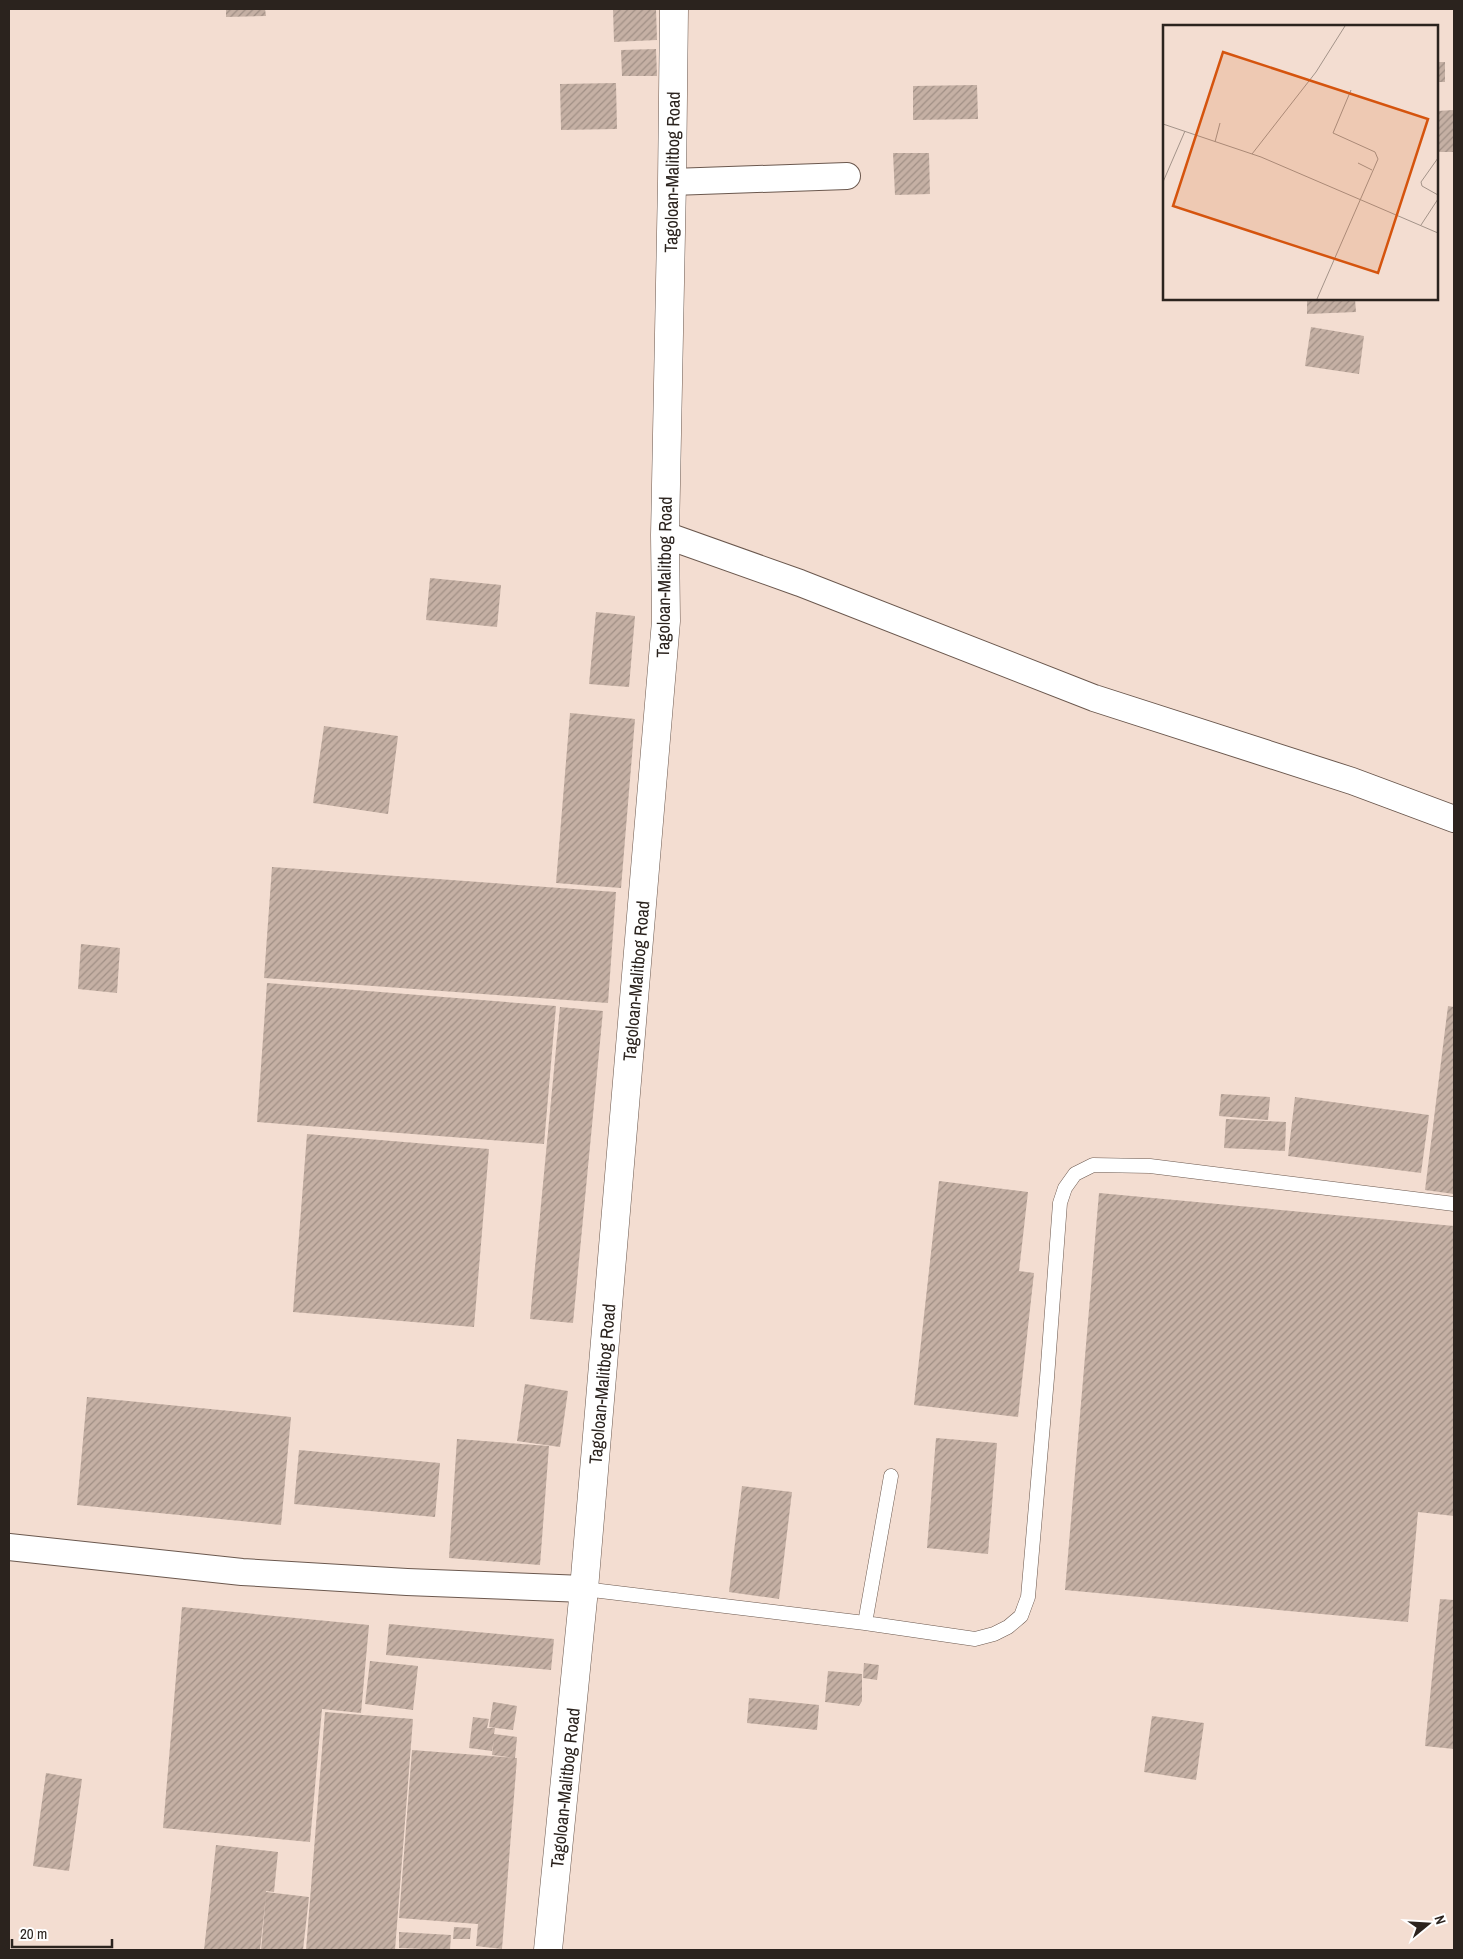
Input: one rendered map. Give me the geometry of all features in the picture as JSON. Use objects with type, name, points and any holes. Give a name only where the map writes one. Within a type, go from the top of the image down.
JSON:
[{"type":"main road","name":"Tagoloan-Malitbog Road","points":[[548,1950],[584,1589],[665,631],[674,9]]},
{"type":"street","points":[[672,182],[847,176]]},
{"type":"street","points":[[665,535],[800,583],[1094,698],[1343,778],[1454,819]]},
{"type":"street","points":[[9,1546],[242,1572],[407,1582],[584,1589]]},
{"type":"lane","points":[[584,1589],[865,1623],[975,1639],[994,1634],[1008,1627],[1021,1616],[1028,1597],[1060,1203],[1065,1188],[1075,1174],[1093,1165],[1150,1166],[1454,1204]]},
{"type":"lane","points":[[865,1623],[891,1476]]},
{"type":"building","points":[[226,9],[265,9],[266,16],[226,17]]},
{"type":"building","points":[[613,9],[656,9],[657,40],[614,42]]},
{"type":"building","points":[[656,49],[657,76],[622,76],[621,50]]},
{"type":"building","points":[[1438,62],[1445,62],[1445,82],[1438,82]]},
{"type":"building","points":[[616,83],[617,129],[561,130],[560,84]]},
{"type":"building","points":[[977,85],[978,119],[913,120],[913,86]]},
{"type":"building","points":[[1454,110],[1454,152],[1438,152],[1438,111]]},
{"type":"building","points":[[893,153],[929,153],[930,194],[895,195]]},
{"type":"building","points":[[1307,300],[1355,300],[1356,312],[1307,314]]},
{"type":"building","points":[[1311,327],[1364,336],[1359,374],[1305,366]]},
{"type":"building","points":[[430,578],[501,585],[497,627],[426,620]]},
{"type":"building","points":[[596,612],[635,616],[629,687],[589,684]]},
{"type":"building","points":[[570,713],[635,719],[621,888],[556,883]]},
{"type":"building","points":[[324,726],[398,736],[388,814],[313,803]]},
{"type":"building","points":[[272,867],[616,892],[608,1003],[264,978]]},
{"type":"building","points":[[81,944],[120,948],[117,993],[78,989]]},
{"type":"building","points":[[267,983],[556,1006],[544,1144],[257,1122]]},
{"type":"building","points":[[1448,1006],[1454,1007],[1454,1194],[1425,1190]]},
{"type":"building","points":[[560,1007],[603,1011],[573,1323],[530,1319]]},
{"type":"building","points":[[1221,1094],[1270,1097],[1268,1120],[1219,1116]]},
{"type":"building","points":[[1295,1097],[1429,1115],[1421,1173],[1288,1156]]},
{"type":"building","points":[[1226,1119],[1286,1122],[1285,1151],[1224,1148]]},
{"type":"building","points":[[307,1134],[489,1149],[474,1327],[293,1312]]},
{"type":"building","points":[[939,1181],[1028,1192],[1019,1271],[1034,1273],[1018,1417],[914,1405]]},
{"type":"building","points":[[1099,1193],[1454,1226],[1454,1516],[1418,1512],[1408,1622],[1065,1590]]},
{"type":"building","points":[[525,1384],[568,1391],[560,1447],[517,1441]]},
{"type":"building","points":[[87,1397],[291,1417],[281,1525],[77,1505]]},
{"type":"building","points":[[936,1438],[997,1443],[988,1554],[927,1548]]},
{"type":"building","points":[[457,1439],[549,1446],[540,1565],[449,1558]]},
{"type":"building","points":[[299,1450],[440,1463],[435,1517],[294,1504]]},
{"type":"building","points":[[742,1486],[792,1492],[779,1599],[729,1592]]},
{"type":"building","points":[[1440,1599],[1454,1600],[1454,1749],[1425,1746]]},
{"type":"building","points":[[182,1607],[369,1625],[361,1713],[322,1709],[310,1842],[163,1828]]},
{"type":"building","points":[[389,1624],[554,1639],[551,1670],[386,1655]]},
{"type":"building","points":[[370,1661],[418,1666],[413,1710],[365,1704]]},
{"type":"building","points":[[864,1663],[879,1665],[877,1680],[863,1678]]},
{"type":"building","points":[[828,1671],[862,1674],[862,1701],[859,1706],[825,1702]]},
{"type":"building","points":[[749,1698],[819,1705],[817,1730],[747,1723]]},
{"type":"building","points":[[493,1702],[517,1706],[513,1730],[489,1727]]},
{"type":"building","points":[[325,1712],[413,1719],[395,1950],[306,1950]]},
{"type":"building","points":[[1152,1716],[1204,1723],[1196,1780],[1144,1772]]},
{"type":"building","points":[[473,1717],[489,1719],[487,1728],[495,1728],[494,1734],[517,1737],[515,1758],[492,1755],[494,1739],[492,1751],[469,1748]]},
{"type":"building","points":[[412,1750],[517,1758],[502,1949],[476,1946],[478,1924],[399,1918]]},
{"type":"building","points":[[46,1773],[82,1779],[69,1871],[33,1866]]},
{"type":"building","points":[[216,1845],[278,1852],[274,1892],[266,1892],[309,1897],[303,1950],[261,1950],[266,1896],[260,1950],[204,1950]]},
{"type":"building","points":[[454,1927],[471,1928],[470,1939],[453,1939]]},
{"type":"building","points":[[399,1932],[451,1935],[450,1950],[399,1948]]}]
